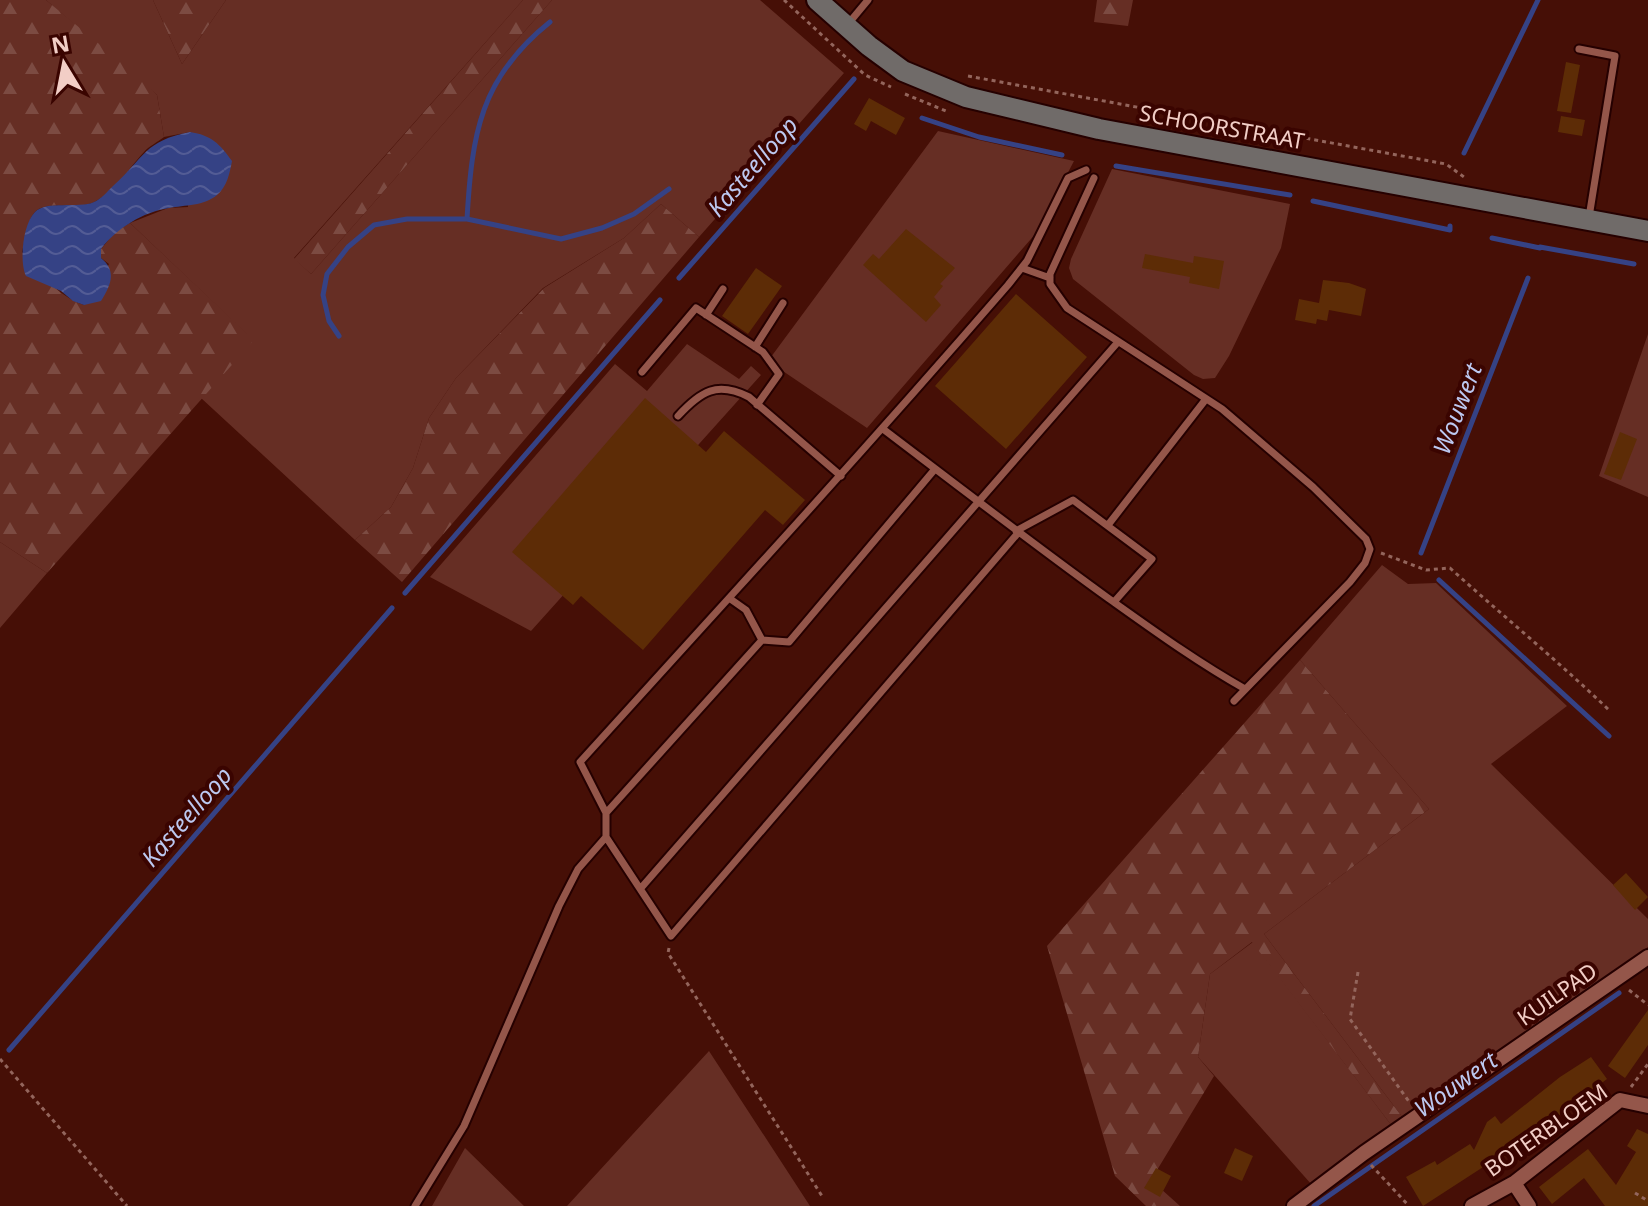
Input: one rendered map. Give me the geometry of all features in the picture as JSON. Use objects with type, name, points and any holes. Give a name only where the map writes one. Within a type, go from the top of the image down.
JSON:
[{"type":"street","name":"SCHOORSTRAAT","points":[[817,0],[903,71],[966,97],[1099,129],[1648,231]]},
{"type":"street","name":"KUILPAD","points":[[1294,1206],[1648,957]]},
{"type":"street","name":"BOTERBLOEM","points":[[1472,1206],[1514,1183],[1620,1100],[1648,1106]]},
{"type":"street","points":[[1514,1183],[1529,1206]]},
{"type":"lane","points":[[846,26],[868,0]]},
{"type":"lane","points":[[1579,49],[1615,56],[1589,220]]},
{"type":"lane","points":[[1086,170],[1068,178],[1022,268],[841,476],[580,762],[606,813],[606,837],[671,936],[1017,532],[1073,500],[1108,525],[1152,559],[1114,602]]},
{"type":"lane","points":[[1094,178],[1050,278],[1050,284],[1067,308],[1222,409],[1313,487],[1366,539],[1370,549],[1365,563],[1350,582],[1234,701]]},
{"type":"lane","points":[[1022,268],[1050,278]]},
{"type":"lane","points":[[706,315],[723,289]]},
{"type":"lane","points":[[755,347],[783,303]]},
{"type":"lane","points":[[642,372],[696,308],[763,352],[779,374],[757,405]]},
{"type":"lane","points":[[641,888],[1118,342]]},
{"type":"lane","points":[[678,416],[699,396],[712,390],[732,389],[757,405],[841,476]]},
{"type":"lane","points":[[1108,525],[1206,399]]},
{"type":"lane","points":[[883,429],[1114,602],[1208,668],[1245,689]]},
{"type":"lane","points":[[762,640],[789,642],[935,469]]},
{"type":"lane","points":[[729,598],[746,610],[762,640]]},
{"type":"lane","points":[[606,813],[762,640]]},
{"type":"lane","points":[[415,1206],[464,1126],[578,869],[606,837]]},
{"type":"path","points":[[784,0],[833,45]]},
{"type":"path","name":"SCHOORSTRAAT","points":[[967,76],[1446,164],[1457,172]]},
{"type":"path","points":[[1370,549],[1426,570],[1450,568],[1520,632],[1557,659],[1610,711]]},
{"type":"path","points":[[671,936],[668,953],[822,1196]]},
{"type":"path","points":[[1358,972],[1350,1019],[1419,1116]]},
{"type":"path","points":[[1616,980],[1648,1005]]},
{"type":"path","points":[[0,1059],[127,1206]]},
{"type":"path","points":[[1620,1100],[1648,1064]]},
{"type":"path","points":[[1376,1173],[1409,1206]]},
{"type":"path","points":[[1635,1193],[1648,1201]]},
{"type":"green space","points":[[0,0],[46,0],[133,72],[157,95],[164,137],[146,150],[116,185],[96,201],[81,205],[48,206],[36,211],[28,225],[22,252],[57,290],[84,305],[109,264],[101,258],[101,249],[116,231],[130,223],[254,340],[47,573],[0,542]]},
{"type":"green space","points":[[46,0],[153,0],[182,64],[226,0],[523,0],[294,258],[311,274],[552,0],[760,0],[844,73],[699,237],[661,204],[624,238],[543,288],[456,378],[429,418],[413,468],[391,507],[355,540],[201,398],[253,340],[130,223],[168,208],[188,207],[190,132],[164,137],[157,95]]},
{"type":"green space","points":[[153,0],[226,0],[182,64]]},
{"type":"green space","points":[[523,0],[552,0],[311,274],[294,259]]},
{"type":"green space","points":[[1097,0],[1133,0],[1128,26],[1094,22]]},
{"type":"green space","points":[[938,131],[1074,161],[1037,232],[867,428],[768,361]]},
{"type":"green space","points":[[1112,169],[1290,204],[1281,248],[1229,356],[1215,378],[1203,379],[1194,375],[1073,279],[1069,268],[1071,259]]},
{"type":"green space","points":[[661,204],[699,237],[402,582],[355,540],[391,507],[413,468],[429,418],[456,378],[544,288],[624,238]]},
{"type":"green space","points":[[1648,334],[1648,497],[1599,476]]},
{"type":"green space","points":[[687,344],[739,379],[751,366],[761,375],[531,631],[430,577],[615,364],[647,391]]},
{"type":"green space","points":[[0,542],[47,573],[0,628]]},
{"type":"green space","points":[[1382,565],[1408,584],[1436,583],[1567,706],[1491,764],[1648,919],[1648,947],[1403,1118],[1264,934],[1429,809],[1300,660]]},
{"type":"green space","points":[[1300,660],[1429,809],[1264,934],[1403,1118],[1392,1126],[1252,942],[1210,974],[1198,1057],[1214,1076],[1151,1180],[1180,1206],[1146,1206],[1115,1176],[1047,946]]},
{"type":"green space","points":[[1253,942],[1392,1126],[1312,1185],[1198,1057],[1210,974]]},
{"type":"green space","points":[[709,1051],[810,1206],[567,1206]]},
{"type":"green space","points":[[465,1148],[524,1206],[432,1206]]},
{"type":"water","points":[[190,132],[214,141],[232,161],[226,184],[217,195],[206,201],[150,213],[115,234],[101,249],[101,258],[109,268],[111,278],[101,301],[84,305],[26,276],[23,243],[35,212],[47,206],[97,201],[154,145]]},
{"type":"building","points":[[1566,62],[1580,65],[1571,113],[1557,111]]},
{"type":"building","points":[[869,98],[905,118],[896,135],[871,121],[866,131],[854,124]]},
{"type":"building","points":[[1561,116],[1585,120],[1582,136],[1558,132]]},
{"type":"building","points":[[906,229],[955,268],[940,284],[943,286],[934,297],[941,305],[926,322],[863,265],[873,254],[879,259]]},
{"type":"building","points":[[1145,254],[1193,263],[1194,256],[1224,261],[1219,289],[1189,283],[1190,277],[1142,268]]},
{"type":"building","points":[[756,268],[782,286],[748,334],[722,316]]},
{"type":"building","points":[[1323,280],[1366,289],[1361,316],[1329,310],[1327,321],[1317,319],[1316,324],[1295,320],[1299,299],[1319,303]]},
{"type":"building","points":[[1016,294],[1087,357],[1006,449],[935,386]]},
{"type":"building","points":[[645,398],[706,452],[724,431],[805,500],[783,525],[765,510],[643,650],[581,596],[573,605],[512,552]]},
{"type":"building","points":[[1620,432],[1637,439],[1621,480],[1604,474]]},
{"type":"building","points":[[1626,873],[1648,897],[1635,910],[1613,885]]},
{"type":"building","points":[[1648,1010],[1648,1045],[1625,1078],[1608,1066]]},
{"type":"building","points":[[1591,1057],[1607,1079],[1496,1163],[1494,1160],[1423,1206],[1406,1177],[1435,1161],[1437,1165],[1470,1144],[1474,1150],[1487,1122],[1495,1116],[1501,1124],[1560,1077]]},
{"type":"building","points":[[1637,1129],[1648,1134],[1648,1206],[1605,1206],[1584,1178],[1552,1204],[1539,1187],[1588,1149],[1616,1185],[1636,1152],[1627,1146]]},
{"type":"building","points":[[1235,1148],[1253,1156],[1242,1181],[1224,1173]]},
{"type":"building","points":[[1156,1168],[1171,1176],[1160,1197],[1144,1188]]},
{"type":"waterway","name":"Kasteelloop","points":[[1464,153],[1538,0]]},
{"type":"waterway","points":[[467,219],[472,160],[484,110],[508,64],[550,22]]},
{"type":"waterway","name":"Kasteelloop","points":[[679,278],[854,79]]},
{"type":"waterway","name":"Kasteelloop","points":[[922,118],[979,137],[1062,155]]},
{"type":"waterway","name":"Kasteelloop","points":[[1116,166],[1290,195]]},
{"type":"waterway","points":[[339,336],[329,321],[323,295],[327,274],[348,247],[374,225],[407,219],[467,219],[561,239],[602,228],[634,214],[669,189]]},
{"type":"waterway","name":"Kasteelloop","points":[[1313,201],[1450,230],[1450,226]]},
{"type":"waterway","name":"Wouwert","points":[[1492,238],[1540,248]]},
{"type":"waterway","points":[[1540,247],[1634,264]]},
{"type":"waterway","name":"Wouwert","points":[[1421,553],[1528,278]]},
{"type":"waterway","name":"Kasteelloop","points":[[405,593],[660,300]]},
{"type":"waterway","name":"Wouwert","points":[[1439,580],[1609,736]]},
{"type":"waterway","name":"Kasteelloop","points":[[9,1050],[392,608]]},
{"type":"waterway","name":"Wouwert","points":[[1314,1206],[1619,993]]}]
